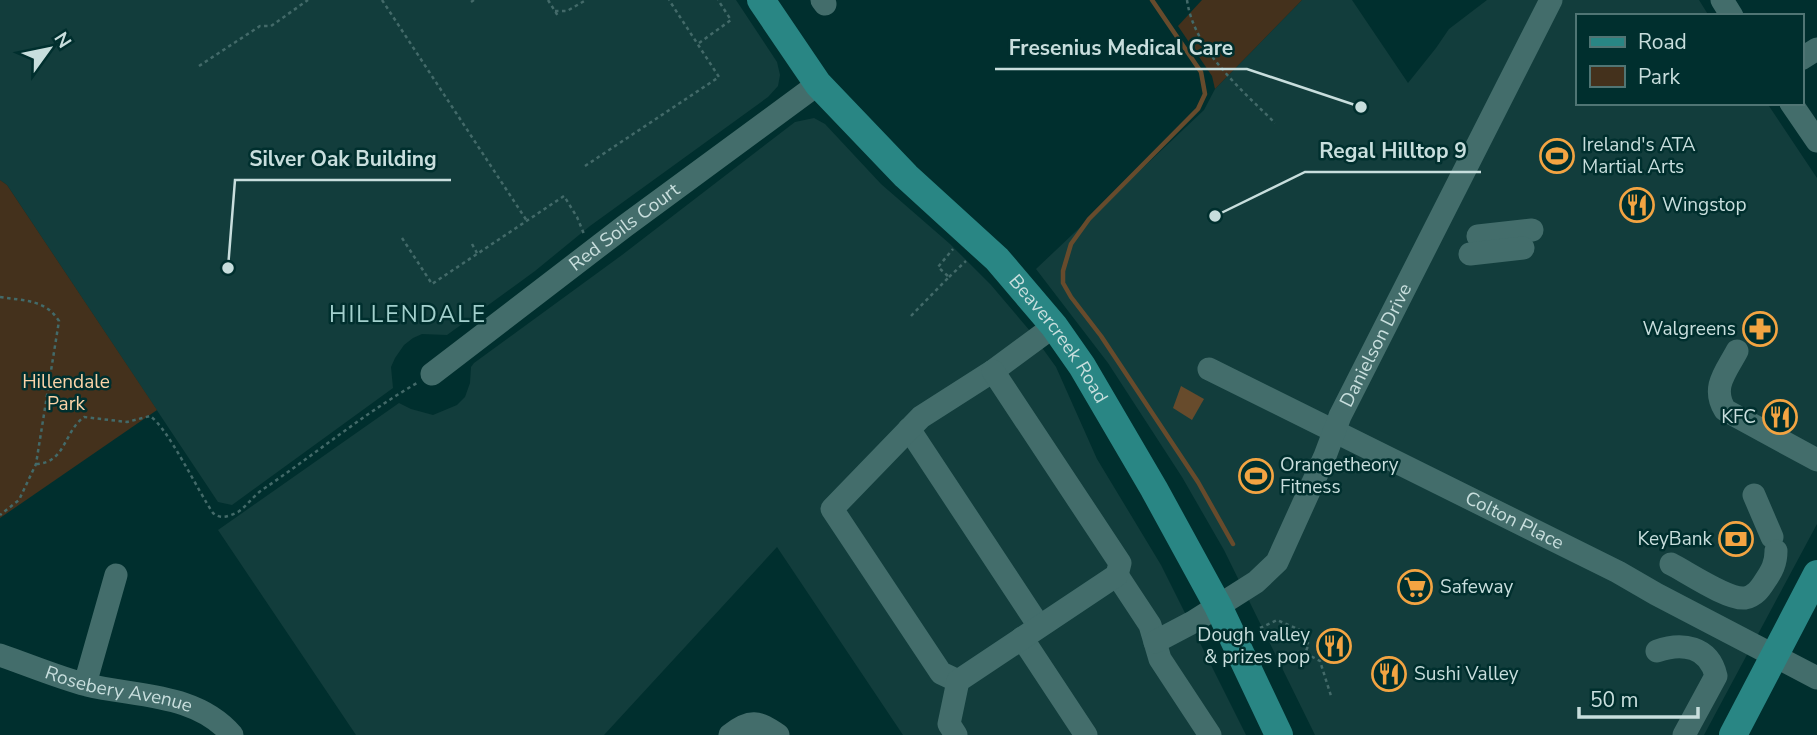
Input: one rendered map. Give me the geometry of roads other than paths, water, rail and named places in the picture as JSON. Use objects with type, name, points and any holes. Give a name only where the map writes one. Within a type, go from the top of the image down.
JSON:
[{"type":"main road","name":"Beavercreek Road","points":[[761,0],[818,84],[906,176],[997,259],[1054,326],[1107,408],[1218,606],[1279,735]]},
{"type":"main road","points":[[1733,735],[1817,574]]},
{"type":"street","name":"Danielson Drive","points":[[1155,642],[1256,582],[1277,562],[1340,416],[1551,0]]},
{"type":"street","name":"Red Soils Court","points":[[432,374],[625,226],[818,84]]},
{"type":"street","points":[[1792,105],[1817,141]]},
{"type":"street","points":[[1474,245],[1527,239]]},
{"type":"street","points":[[958,681],[941,673],[832,509],[921,417],[993,371],[1054,326]]},
{"type":"street","points":[[1737,351],[1718,387],[1719,400],[1725,410],[1817,460]]},
{"type":"street","name":"Colton Place","points":[[1209,369],[1618,572],[1817,678]]},
{"type":"street","points":[[956,735],[949,724],[958,681],[1117,575],[1120,563],[993,371]]},
{"type":"street","points":[[909,429],[1030,632],[1086,735]]},
{"type":"street","points":[[1671,564],[1740,598],[1748,598],[1761,588],[1774,568],[1774,544],[1754,495]]},
{"type":"street","points":[[85,684],[116,575]]},
{"type":"street","points":[[1117,575],[1150,625],[1160,659],[1210,735]]},
{"type":"street","points":[[1657,651],[1680,645],[1700,652],[1714,666],[1716,676],[1684,735]]},
{"type":"street","name":"Rosebery Avenue","points":[[0,655],[85,684],[179,702],[199,709],[219,722],[232,735]]},
{"type":"street","points":[[730,735],[749,723],[762,724],[778,735]]},
{"type":"waterway","points":[[1152,0],[1201,72],[1205,94],[1198,109],[1089,219],[1071,244],[1063,271],[1063,283],[1198,482],[1233,544]]},
{"type":"place","name":"Fresenius Medical Care","points":[[1361,107]]},
{"type":"place","name":"Ireland's ATA Martial Arts","points":[[1557,156]]},
{"type":"place","name":"Wingstop","points":[[1637,205]]},
{"type":"place","name":"Regal Hilltop 9","points":[[1215,216]]},
{"type":"place","name":"Silver Oak Building","points":[[228,268]]},
{"type":"place","name":"Walgreens","points":[[1760,329]]},
{"type":"place","name":"KFC","points":[[1780,417]]},
{"type":"place","name":"Orangetheory Fitness","points":[[1256,476]]},
{"type":"place","name":"KeyBank","points":[[1736,539]]},
{"type":"place","name":"Safeway","points":[[1415,587]]},
{"type":"place","name":"Dough valley & prizes pop","points":[[1334,646]]},
{"type":"place","name":"Sushi Valley","points":[[1389,674]]},
{"type":"district","name":"HILLENDALE","points":[[408,314]]},
{"type":"park label","name":"Hillendale Park","points":[[66,393]]}]
